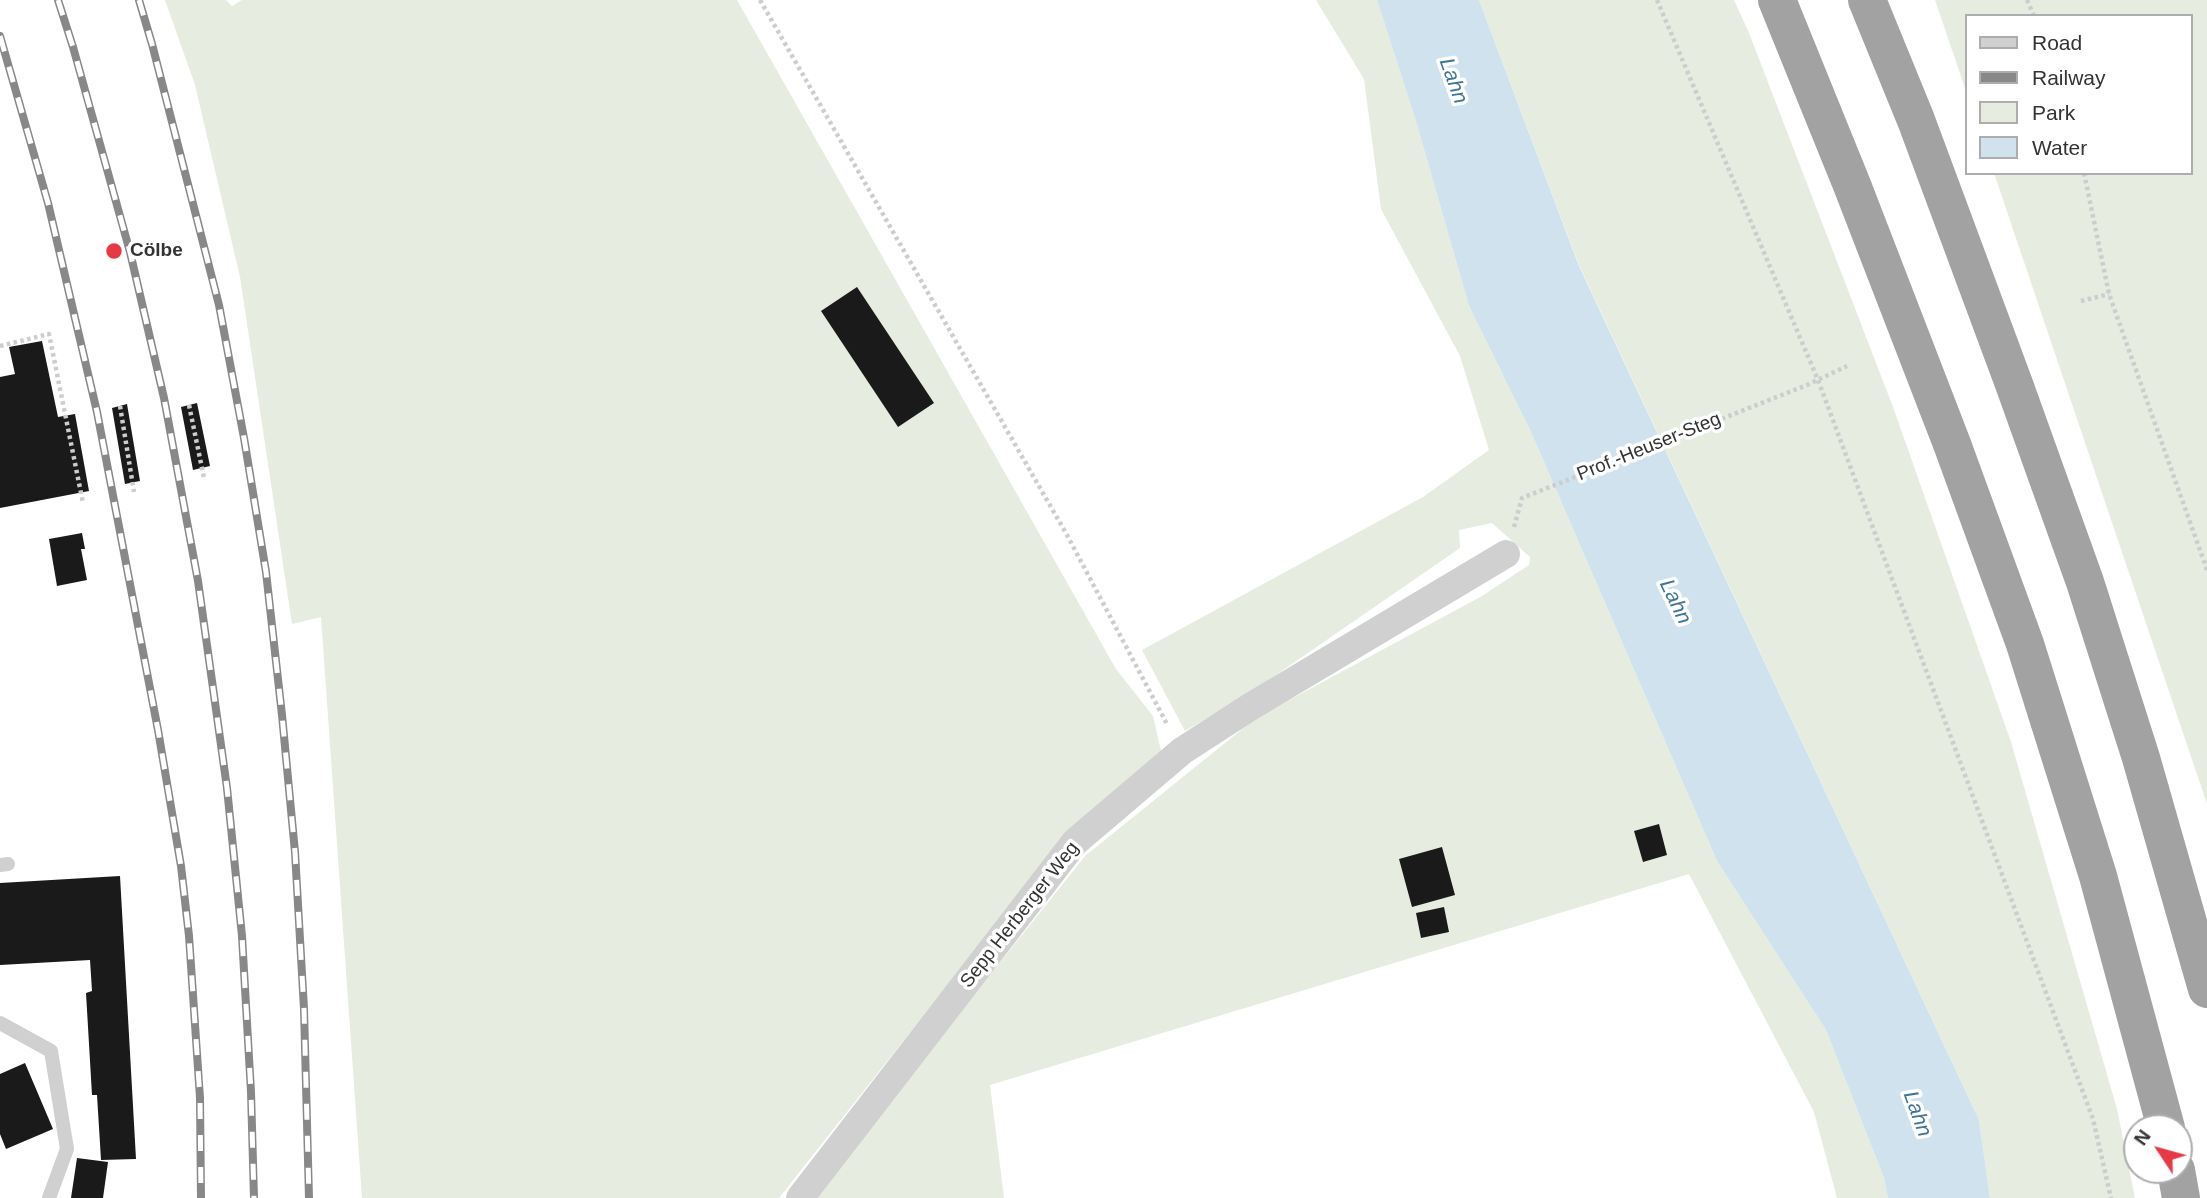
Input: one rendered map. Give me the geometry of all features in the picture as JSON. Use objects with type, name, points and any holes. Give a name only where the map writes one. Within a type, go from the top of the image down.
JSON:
[{"type":"highway","points":[[1777,0],[1942,418],[2025,644],[2098,876],[2162,1114]]},
{"type":"highway","points":[[1867,0],[1916,120],[2085,582],[2141,758],[2207,989]]},
{"type":"street","name":"Sepp Herberger Weg","points":[[800,1198],[1075,842],[1182,751],[1250,707],[1506,554]]},
{"type":"lane","points":[[0,1023],[51,1051],[66,1149],[49,1198]]},
{"type":"path","points":[[760,0],[1060,523],[1182,751]]},
{"type":"path","points":[[1657,0],[1818,380],[2093,1119],[2111,1198]]},
{"type":"path","points":[[2084,175],[2109,294],[2207,570]]},
{"type":"path","points":[[2081,301],[2109,294]]},
{"type":"path","points":[[0,346],[49,334],[83,503]]},
{"type":"path","name":"Prof.-Heuser-Steg","points":[[1522,498],[1847,366]]},
{"type":"path","points":[[189,405],[204,478]]},
{"type":"path","points":[[120,406],[134,492]]},
{"type":"green space","points":[[165,0],[226,0],[232,6],[242,0],[737,0],[1116,669],[1153,716],[1161,751],[1066,835],[779,1198],[362,1198],[321,617],[292,624],[240,277],[195,85]]},
{"type":"green space","points":[[1316,0],[1377,0],[1415,118],[1469,306],[1531,432],[1717,861],[1826,1030],[1884,1178],[1888,1198],[1837,1198],[1814,1112],[1689,874],[990,1085],[1004,1198],[812,1198],[1085,856],[1256,718],[1482,596],[1529,565],[1530,557],[1492,523],[1459,530],[1460,548],[1247,695],[1185,731],[1142,650],[1423,497],[1489,450],[1460,356],[1381,209],[1364,79]]},
{"type":"green space","points":[[1479,0],[1734,0],[1893,407],[2011,742],[2117,1109],[2123,1139],[2123,1184],[2132,1184],[2135,1198],[1990,1198],[1979,1120],[1579,265]]},
{"type":"green space","points":[[1935,0],[2207,0],[2207,804],[1995,175],[2193,175],[2193,14],[1966,14],[1966,91]]},
{"type":"water","name":"Lahn","points":[[1377,0],[1479,0],[1579,266],[1979,1120],[1990,1198],[1888,1198],[1884,1178],[1826,1030],[1717,861],[1531,432],[1469,306],[1415,118]]},
{"type":"building","points":[[857,287],[934,403],[898,427],[821,311]]},
{"type":"building","points":[[42,341],[58,417],[75,414],[89,491],[0,508],[0,377],[15,374],[9,347]]},
{"type":"building","points":[[197,403],[210,466],[193,470],[181,407]]},
{"type":"building","points":[[127,404],[140,481],[125,484],[112,408]]},
{"type":"building","points":[[82,533],[85,549],[81,549],[87,580],[57,586],[49,539]]},
{"type":"building","points":[[1659,824],[1667,855],[1643,862],[1634,831]]},
{"type":"building","points":[[1442,847],[1455,895],[1412,907],[1399,859]]},
{"type":"building","points":[[120,876],[136,1159],[101,1160],[97,1095],[92,1095],[86,993],[92,991],[90,960],[0,965],[0,883]]},
{"type":"building","points":[[1444,907],[1449,932],[1421,938],[1416,913]]},
{"type":"building","points":[[25,1063],[53,1129],[6,1149],[0,1134],[0,1074]]},
{"type":"building","points":[[77,1158],[108,1162],[103,1198],[71,1198]]},
{"type":"railway","points":[[58,0],[130,252],[164,398],[198,581],[227,788],[242,936],[254,1198]]},
{"type":"railway","points":[[139,0],[219,305],[266,572],[295,852],[304,1009],[309,1198]]},
{"type":"railway","points":[[0,36],[48,203],[97,412],[158,730],[181,866],[189,936],[200,1098],[201,1198]]},
{"type":"place","name":"Cölbe","points":[[114,251]]}]
